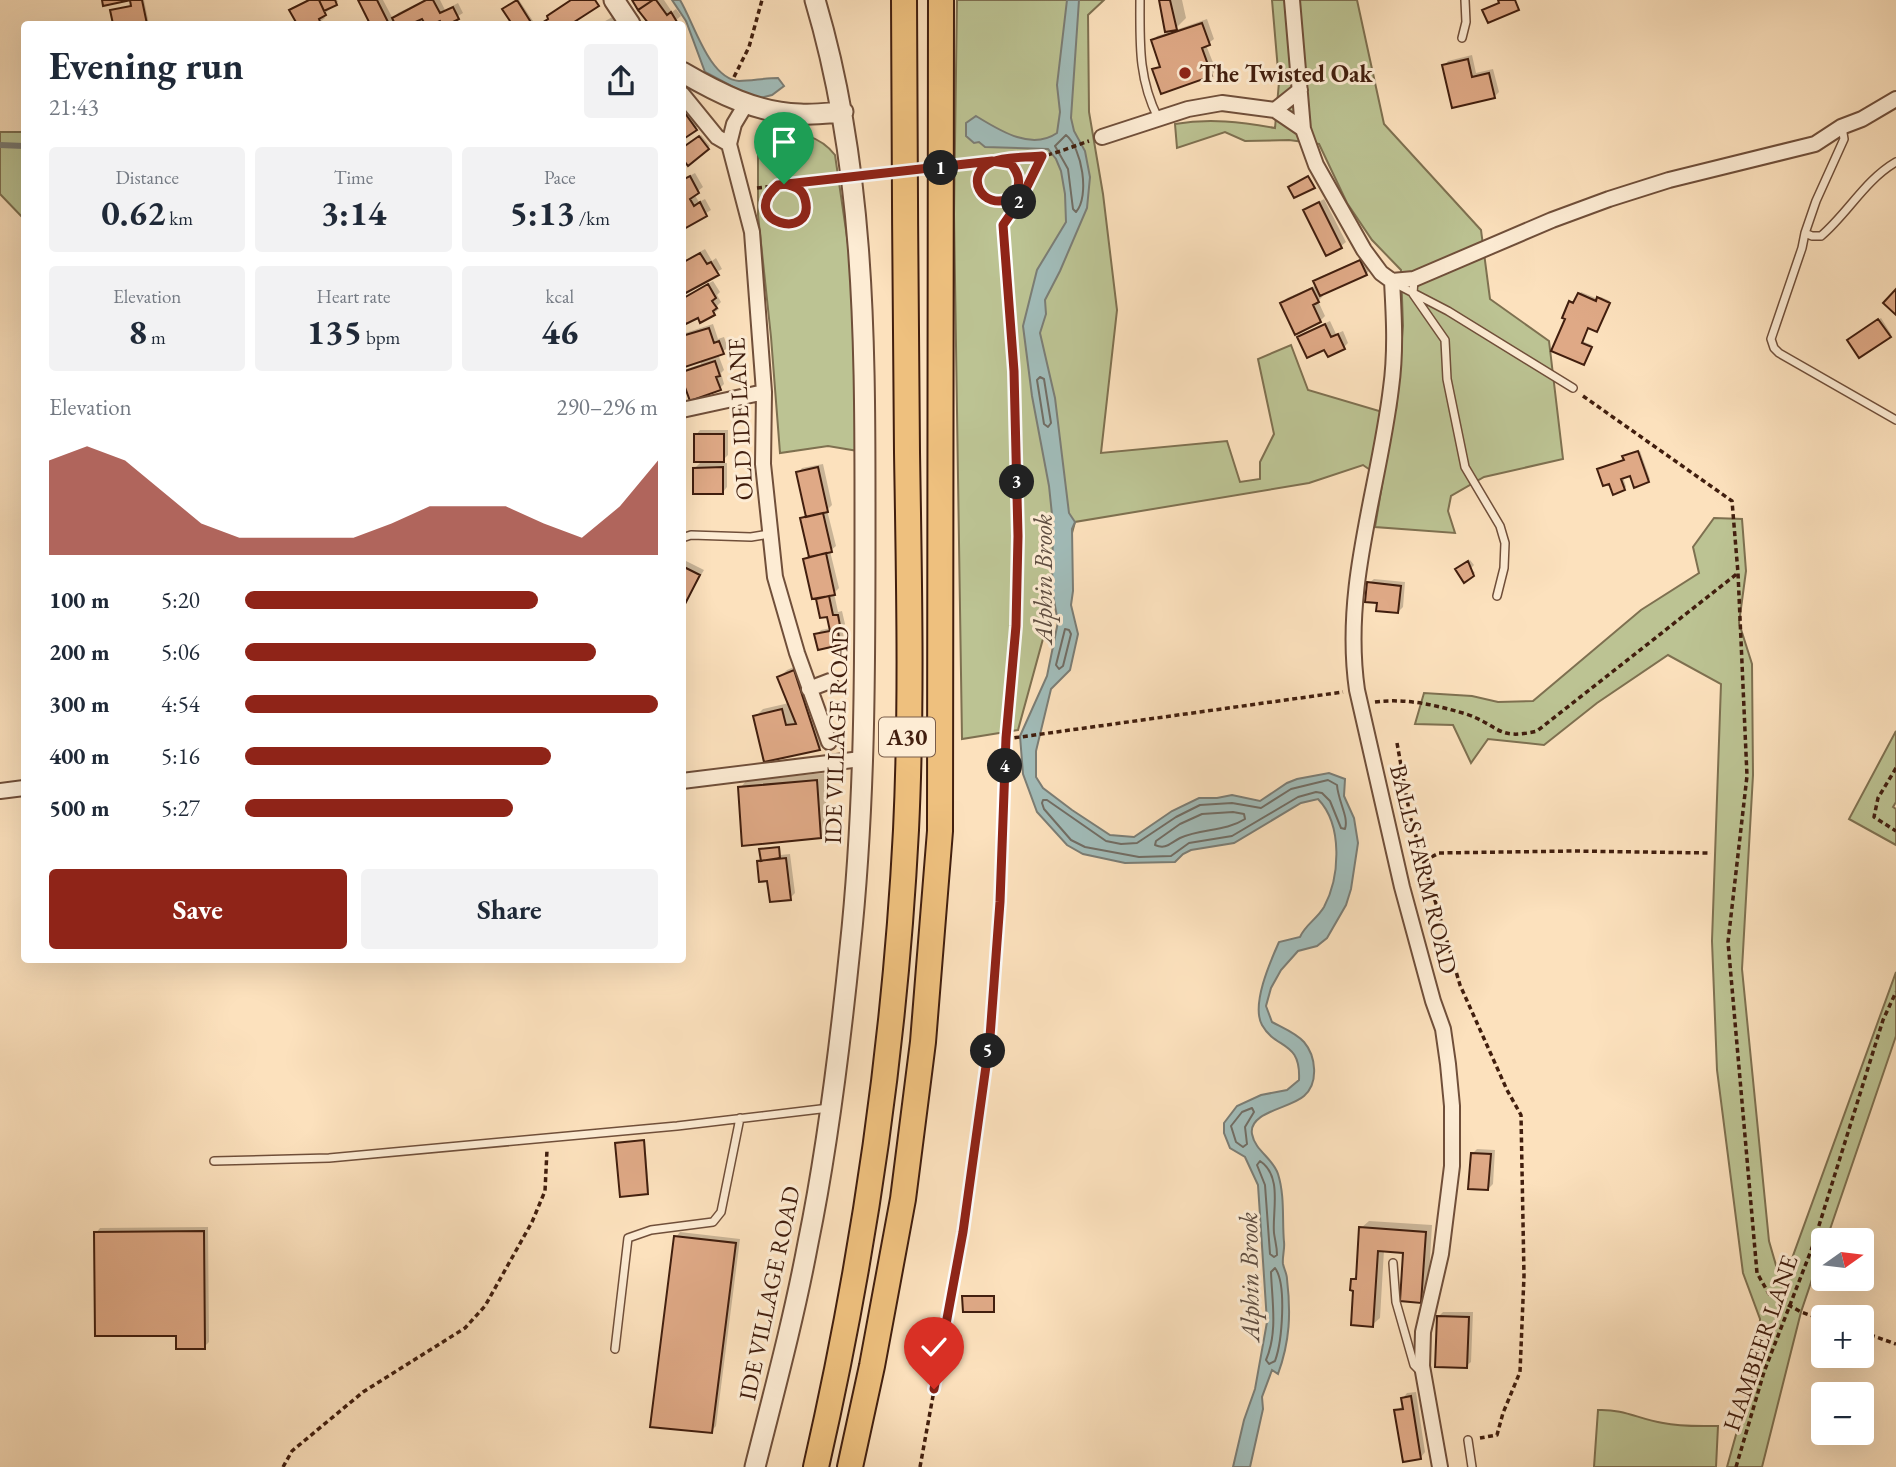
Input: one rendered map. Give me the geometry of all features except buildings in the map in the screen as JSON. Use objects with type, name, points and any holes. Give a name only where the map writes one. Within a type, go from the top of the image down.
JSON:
[{"type":"highway","name":"A30","points":[[817,1467],[841,1359],[869,1196],[891,1037],[906,828],[909,615],[904,0]]},
{"type":"highway","name":"A30","points":[[850,1467],[873,1366],[902,1199],[923,1042],[940,831],[940,0]]},
{"type":"street","points":[[614,0],[628,21]]},
{"type":"street","name":"IDE VILLAGE ROAD","points":[[755,1467],[793,1317],[830,1108],[850,946],[861,759],[865,626],[862,288],[844,112],[815,0]]},
{"type":"street","points":[[1292,0],[1303,129],[1316,165],[1364,250],[1381,272],[1392,281],[1414,279],[1552,220],[1670,180],[1815,144],[1841,127],[1862,119],[1896,99]]},
{"type":"street","points":[[686,74],[746,104],[773,111],[800,114],[844,112]]},
{"type":"street","points":[[1275,110],[1300,90]]},
{"type":"street","points":[[686,99],[717,137],[729,144],[734,124],[746,104]]},
{"type":"street","points":[[1102,137],[1188,109],[1222,103],[1275,110],[1303,129]]},
{"type":"street","name":"OLD IDE LANE","points":[[729,144],[752,232],[764,392],[763,464],[775,577],[809,689],[829,742]]},
{"type":"street","name":"BALLS FARM ROAD","points":[[1392,281],[1395,328],[1392,386],[1357,570],[1353,606],[1353,661],[1402,887],[1443,1029],[1451,1092],[1452,1166],[1448,1207],[1441,1254],[1423,1332],[1422,1366],[1440,1467]]},
{"type":"street","points":[[686,409],[764,392]]},
{"type":"street","points":[[809,689],[830,681]]},
{"type":"street","points":[[686,781],[861,759]]},
{"type":"street","points":[[0,792],[21,788]]},
{"type":"lane","points":[[1140,0],[1138,46],[1147,96],[1158,118]]},
{"type":"lane","points":[[1462,38],[1466,22],[1465,0]]},
{"type":"lane","points":[[1841,127],[1844,139],[1816,201],[1771,339],[1774,348],[1896,420]]},
{"type":"lane","points":[[1805,233],[1821,236],[1869,183],[1896,162]]},
{"type":"lane","points":[[1414,279],[1413,294],[1445,341],[1447,379],[1465,467],[1500,526],[1504,544],[1504,568],[1497,596]]},
{"type":"lane","points":[[1392,281],[1448,311],[1573,388]]},
{"type":"lane","points":[[686,537],[751,537],[769,534]]},
{"type":"lane","points":[[214,1161],[329,1158],[830,1108]]},
{"type":"lane","points":[[615,1349],[628,1238],[651,1230],[713,1222],[720,1212],[740,1118]]},
{"type":"lane","points":[[1393,1263],[1396,1302],[1414,1365],[1424,1376]]},
{"type":"lane","points":[[1468,1440],[1472,1467]]},
{"type":"path","points":[[734,78],[748,47],[762,0]]},
{"type":"path","points":[[774,186],[784,184],[793,186],[804,195],[804,214],[796,223],[786,225],[777,222],[766,208],[768,195],[773,189],[778,185],[992,161],[1001,162],[1011,164],[1017,172],[1018,188],[1012,198],[997,202],[984,197],[977,181],[985,166],[993,162],[1003,160],[1042,156],[1083,143]]},
{"type":"path","points":[[920,1467],[963,1232],[990,1037],[1000,902],[1006,738],[1016,626],[1018,536],[1014,371],[1003,225],[1021,199],[1042,156]]},
{"type":"path","points":[[1573,388],[1732,501],[1748,776],[1728,942],[1757,1273],[1769,1294],[1811,1315]]},
{"type":"path","points":[[1006,738],[1359,696],[1426,703],[1469,715],[1503,733],[1517,736],[1537,731],[1738,573]]},
{"type":"path","points":[[1397,743],[1410,816],[1460,985],[1521,1115],[1524,1276],[1520,1372],[1497,1435],[1468,1440]]},
{"type":"path","points":[[1896,768],[1878,798],[1874,817],[1896,831]]},
{"type":"path","points":[[1424,861],[1439,853],[1711,853]]},
{"type":"path","name":"HAMBEER LANE","points":[[1736,1467],[1764,1372],[1812,1248],[1883,1020],[1896,992]]},
{"type":"path","points":[[283,1467],[292,1451],[363,1392],[465,1328],[485,1306],[532,1222],[545,1191],[548,1138]]},
{"type":"path","points":[[1874,1336],[1896,1344]]},
{"type":"green space","points":[[957,0],[1104,0],[1088,15],[1089,112],[1103,194],[1117,310],[1101,453],[1227,441],[1240,482],[1260,479],[1260,462],[1274,434],[1258,359],[1291,345],[1308,390],[1379,411],[1396,410],[1403,326],[1401,270],[1372,240],[1347,203],[1319,144],[1289,140],[1245,141],[1225,132],[1177,148],[1175,124],[1225,121],[1275,128],[1279,82],[1272,0],[1357,0],[1384,124],[1481,230],[1490,299],[1549,341],[1563,459],[1484,477],[1451,496],[1448,511],[1455,533],[1375,527],[1383,479],[1363,465],[1309,483],[1075,522],[1018,730],[962,739],[954,214]]},
{"type":"green space","points":[[769,129],[814,138],[835,155],[854,285],[858,451],[828,446],[780,453],[758,215],[758,140],[761,133]]},
{"type":"green space","points":[[0,132],[21,132],[21,216],[0,194]]},
{"type":"green space","points":[[1714,518],[1742,519],[1746,571],[1739,623],[1752,664],[1753,775],[1742,969],[1769,1241],[1782,1286],[1896,972],[1896,1036],[1830,1228],[1811,1228],[1811,1282],[1762,1467],[1727,1467],[1759,1352],[1760,1319],[1743,1273],[1717,1070],[1712,941],[1721,684],[1668,655],[1597,703],[1544,745],[1488,739],[1471,763],[1453,725],[1415,724],[1424,693],[1472,696],[1498,702],[1533,701],[1641,610],[1699,573],[1693,547]]},
{"type":"green space","points":[[1896,731],[1896,802],[1893,807],[1896,809],[1896,845],[1849,819]]},
{"type":"green space","points":[[1598,1410],[1616,1411],[1670,1424],[1718,1426],[1716,1467],[1594,1467]]},
{"type":"water","points":[[672,0],[680,0],[711,61],[728,78],[739,81],[778,78],[784,86],[772,95],[756,99],[705,72],[686,21]]},
{"type":"water","points":[[1067,0],[1079,0],[1071,118],[1074,131],[1085,151],[1090,177],[1087,208],[1045,300],[1046,314],[1040,333],[1055,398],[1069,513],[1075,522],[1072,529],[1071,605],[1078,634],[1070,670],[1051,689],[1036,751],[1036,777],[1043,788],[1110,835],[1134,837],[1172,811],[1199,798],[1232,795],[1260,801],[1287,783],[1329,773],[1345,779],[1344,796],[1354,818],[1358,843],[1346,905],[1327,938],[1317,946],[1298,951],[1281,970],[1271,988],[1266,1006],[1272,1022],[1304,1042],[1313,1062],[1314,1077],[1304,1096],[1263,1115],[1253,1127],[1254,1140],[1276,1168],[1280,1182],[1283,1261],[1287,1277],[1289,1315],[1285,1350],[1278,1374],[1272,1370],[1262,1397],[1263,1409],[1250,1467],[1233,1467],[1244,1420],[1255,1389],[1267,1322],[1258,1185],[1245,1157],[1230,1148],[1224,1133],[1224,1123],[1237,1106],[1261,1095],[1287,1090],[1299,1080],[1299,1067],[1292,1052],[1274,1039],[1262,1025],[1259,1017],[1260,995],[1279,942],[1300,937],[1324,907],[1336,867],[1335,837],[1332,823],[1318,799],[1301,803],[1234,843],[1191,850],[1175,862],[1125,863],[1083,854],[1067,845],[1037,812],[1023,774],[1020,736],[1047,676],[1058,622],[1052,590],[1053,524],[1049,486],[1032,396],[1023,326],[1037,270],[1066,222],[1065,194],[1061,171],[1048,149],[985,147],[966,136],[966,123],[976,116],[1005,132],[1026,139],[1037,140],[1057,133],[1060,112],[1057,85]]},
{"type":"waterway","points":[[0,145],[21,146]]},
{"type":"place","name":"The Twisted Oak","points":[[1185,73]]},
{"type":"route","points":[[784,184],[800,190],[806,201],[801,219],[786,225],[777,222],[766,208],[768,195],[778,185],[789,183],[925,170],[992,161],[1001,162],[1011,164],[1019,177],[1018,188],[1012,198],[997,202],[984,197],[979,188],[979,173],[985,166],[993,162],[1003,160],[1042,156],[1021,199],[1003,225],[1014,371],[1018,536],[1016,626],[1006,738],[1000,902],[990,1037],[963,1232],[934,1389]]},
{"type":"water label","name":"Alphin Brook","points":[[1043,579]]},
{"type":"water label","name":"Alphin Brook","points":[[1249,1277]]}]
